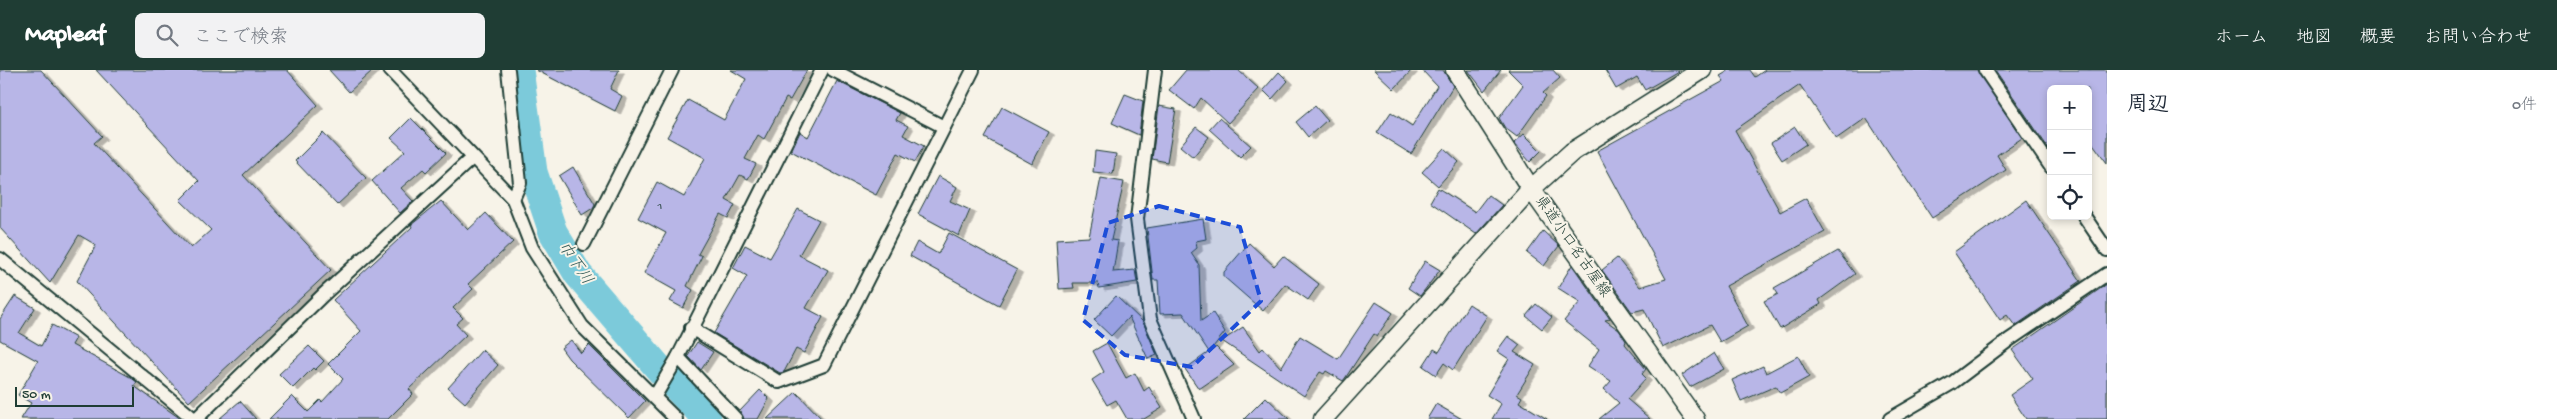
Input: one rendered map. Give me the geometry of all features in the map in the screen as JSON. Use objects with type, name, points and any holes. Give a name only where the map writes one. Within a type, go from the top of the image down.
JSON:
[{"type":"street","points":[[390,70],[513,199],[532,248],[582,326],[656,393],[676,419]]},
{"type":"street","points":[[508,70],[520,183],[513,199]]},
{"type":"street","points":[[584,244],[672,70]]},
{"type":"street","points":[[656,393],[676,360],[822,70]]},
{"type":"street","points":[[833,70],[944,127]]},
{"type":"street","points":[[691,328],[779,382],[824,365],[973,70]]},
{"type":"street","points":[[1155,70],[1137,220],[1150,319],[1194,419]]},
{"type":"street","name":"県道小口名古屋線","points":[[1455,70],[1531,189],[1695,419]]},
{"type":"street","points":[[1323,419],[1531,189],[1572,152],[1702,70]]},
{"type":"street","points":[[1985,70],[2047,161]]},
{"type":"street","points":[[0,259],[195,419],[323,295],[472,158]]},
{"type":"street","points":[[2087,220],[2107,250]]},
{"type":"street","points":[[1890,419],[1952,383],[2008,340],[2107,274]]},
{"type":"street","points":[[676,360],[736,419]]},
{"type":"highlighted area","points":[[1159,206],[1240,227],[1261,301],[1192,367],[1125,355],[1083,320],[1108,223]]},
{"type":"building","points":[[0,70],[41,70],[102,136],[94,143],[191,248],[211,230],[180,200],[199,181],[96,70],[287,70],[318,105],[243,175],[331,270],[189,402],[77,281],[96,245],[79,235],[50,283],[0,228]]},
{"type":"building","points":[[329,70],[373,70],[349,92]]},
{"type":"building","points":[[536,70],[619,70],[610,89],[622,96],[615,111]]},
{"type":"building","points":[[731,70],[807,70],[790,100],[786,98],[764,139],[758,135],[745,159],[756,164],[748,179],[740,175],[726,200],[735,205],[728,218],[720,214],[698,254],[702,256],[687,286],[693,290],[683,308],[670,301],[676,291],[644,273],[666,233],[638,218],[657,182],[684,197],[705,158],[667,137],[688,100],[724,120],[746,79]]},
{"type":"building","points":[[1186,70],[1238,70],[1259,89],[1228,123],[1201,98],[1194,109],[1169,90]]},
{"type":"building","points":[[1374,70],[1412,70],[1394,89]]},
{"type":"building","points":[[1422,70],[1443,70],[1453,86],[1411,154],[1377,133],[1391,112],[1412,126],[1437,86]]},
{"type":"building","points":[[1468,70],[1501,70],[1484,91]]},
{"type":"building","points":[[1508,70],[1553,70],[1560,78],[1543,93],[1546,96],[1517,137],[1505,128],[1499,118],[1523,85]]},
{"type":"building","points":[[1605,70],[1680,70],[1645,90],[1637,77],[1616,89]]},
{"type":"building","points":[[1730,70],[1750,70],[1755,77],[1765,70],[1977,70],[2022,138],[1997,155],[2006,170],[1932,218],[1866,118],[1836,139],[1800,85],[1735,130],[1780,212],[1806,198],[1825,232],[1726,286],[1748,326],[1720,342],[1710,325],[1663,348],[1644,309],[1632,312],[1602,270],[1617,258],[1640,287],[1666,279],[1597,151],[1724,81],[1720,76]]},
{"type":"building","points":[[1995,70],[2107,70],[2107,163],[2092,142],[2092,85],[2047,85],[2047,146]]},
{"type":"building","points":[[1279,72],[1288,81],[1272,99],[1263,90]]},
{"type":"building","points":[[837,81],[900,113],[896,120],[908,126],[903,135],[924,146],[915,162],[898,153],[876,195],[791,151],[800,132],[808,137]]},
{"type":"building","points":[[1125,94],[1143,101],[1139,135],[1112,123]]},
{"type":"building","points":[[1159,106],[1176,109],[1167,162],[1152,159]]},
{"type":"building","points":[[1315,106],[1327,120],[1308,137],[1296,122]]},
{"type":"building","points":[[1002,107],[1049,132],[1032,164],[985,138]]},
{"type":"building","points":[[411,118],[446,153],[426,172],[423,169],[401,188],[413,201],[400,213],[372,181],[405,151],[391,138]]},
{"type":"building","points":[[1219,118],[1251,146],[1240,157],[1209,129]]},
{"type":"building","points":[[1196,127],[1209,137],[1193,157],[1180,146]]},
{"type":"building","points":[[1795,127],[1806,144],[1782,160],[1771,143]]},
{"type":"building","points":[[323,133],[366,178],[337,205],[295,161]]},
{"type":"building","points":[[1524,134],[1541,151],[1530,162],[1514,143]]},
{"type":"building","points":[[1444,148],[1459,162],[1438,186],[1422,172]]},
{"type":"building","points":[[1095,151],[1116,154],[1113,174],[1093,172]]},
{"type":"building","points":[[573,167],[595,204],[593,208],[582,215],[559,176]]},
{"type":"building","points":[[938,176],[957,187],[950,201],[970,210],[959,236],[918,214]]},
{"type":"building","points":[[1101,178],[1124,182],[1111,240],[1118,241],[1113,272],[1135,270],[1137,282],[1099,288],[1098,283],[1073,283],[1074,288],[1059,289],[1056,239],[1089,237]]},
{"type":"building","points":[[1438,188],[1475,212],[1488,195],[1502,205],[1476,234],[1430,202]]},
{"type":"building","points":[[2026,200],[2081,281],[2015,326],[2007,315],[2000,320],[1954,252]]},
{"type":"building","points":[[441,201],[468,230],[486,213],[513,242],[468,284],[473,289],[453,308],[463,318],[456,324],[466,335],[409,389],[413,394],[388,419],[269,419],[292,396],[308,412],[320,400],[322,402],[343,379],[328,364],[361,331],[333,300],[412,227],[411,225]]},
{"type":"building","points":[[798,209],[819,220],[799,255],[828,270],[806,308],[823,317],[804,353],[796,349],[784,372],[780,373],[714,333],[747,276],[733,268],[745,245],[770,258]]},
{"type":"building","points":[[1203,219],[1206,239],[1196,241],[1197,248],[1191,253],[1199,265],[1201,321],[1213,313],[1225,332],[1209,352],[1183,313],[1160,314],[1158,280],[1153,280],[1147,228]]},
{"type":"building","points":[[1543,231],[1559,246],[1544,266],[1527,253]]},
{"type":"building","points":[[949,233],[1017,270],[999,305],[910,256],[917,242],[938,254]]},
{"type":"building","points":[[1249,243],[1274,266],[1283,256],[1319,284],[1308,300],[1285,284],[1263,311],[1224,277],[1224,272]]},
{"type":"building","points":[[1838,251],[1855,274],[1819,300],[1821,304],[1780,329],[1764,301],[1778,294],[1774,288]]},
{"type":"building","points":[[1425,261],[1440,270],[1420,296],[1408,288]]},
{"type":"building","points":[[1572,265],[1610,319],[1605,320],[1619,330],[1626,341],[1625,344],[1646,369],[1642,374],[1646,378],[1627,399],[1650,419],[1599,419],[1619,403],[1604,389],[1611,381],[1588,366],[1599,349],[1564,321],[1580,302],[1558,288]]},
{"type":"building","points":[[2107,284],[2107,419],[2026,419],[2010,395],[2033,379],[2012,350]]},
{"type":"building","points":[[15,296],[35,308],[19,333],[41,346],[52,325],[76,338],[72,345],[130,377],[137,382],[134,386],[181,419],[21,419],[31,403],[18,395],[38,361],[0,340],[0,319]]},
{"type":"building","points":[[1116,296],[1143,322],[1157,355],[1148,359],[1129,317],[1111,336],[1094,320]]},
{"type":"building","points":[[1376,302],[1393,313],[1377,336],[1374,334],[1343,381],[1326,371],[1324,374],[1320,372],[1304,396],[1222,341],[1243,327],[1260,351],[1263,348],[1281,368],[1300,336],[1338,359]]},
{"type":"building","points":[[1469,304],[1487,316],[1453,370],[1444,363],[1436,375],[1423,366],[1434,349],[1439,352]]},
{"type":"building","points":[[1536,304],[1552,317],[1542,329],[1526,316]]},
{"type":"building","points":[[1508,336],[1520,345],[1514,352],[1535,365],[1517,394],[1522,397],[1519,402],[1547,419],[1492,419],[1501,404],[1487,395],[1509,359],[1497,351]]},
{"type":"building","points":[[571,340],[581,353],[589,345],[645,401],[629,418],[569,359],[561,348]]},
{"type":"building","points":[[697,342],[713,352],[701,370],[688,356]]},
{"type":"building","points":[[1107,343],[1126,378],[1135,373],[1144,391],[1149,387],[1162,408],[1144,419],[1127,419],[1116,400],[1107,405],[1092,380],[1104,372],[1093,351]]},
{"type":"building","points":[[309,346],[324,361],[315,370],[313,368],[293,388],[279,374]]},
{"type":"building","points":[[1216,347],[1234,365],[1199,389],[1185,369]]},
{"type":"building","points":[[482,350],[498,365],[465,403],[448,388]]},
{"type":"building","points":[[1714,353],[1724,369],[1690,387],[1682,375]]},
{"type":"building","points":[[1798,356],[1809,377],[1780,393],[1776,386],[1741,401],[1732,380],[1763,366],[1766,373]]},
{"type":"building","points":[[760,390],[769,399],[758,419],[744,419],[740,411]]},
{"type":"building","points":[[796,392],[822,419],[767,419]]},
{"type":"building","points":[[1266,397],[1289,419],[1244,419]]},
{"type":"building","points":[[240,401],[256,419],[219,419]]},
{"type":"building","points":[[1436,404],[1462,419],[1427,419]]},
{"type":"waterway","name":"巾下川","points":[[519,70],[533,172],[553,232],[578,274],[662,372],[707,419]]}]
